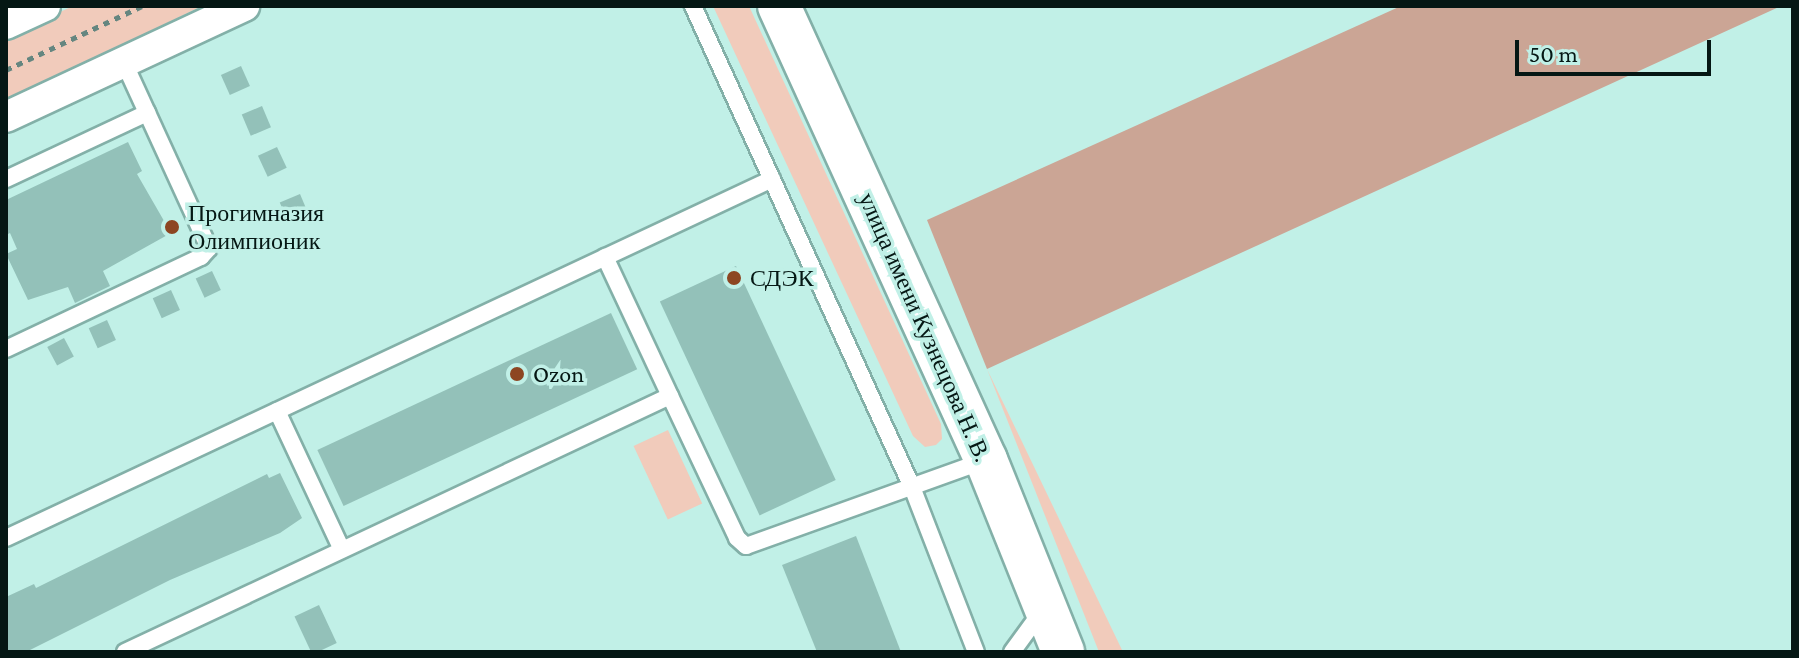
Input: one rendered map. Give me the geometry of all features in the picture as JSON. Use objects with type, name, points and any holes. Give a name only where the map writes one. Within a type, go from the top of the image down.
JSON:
[{"type":"main road","name":"улица имени Кузнецова Н. В.","points":[[779,6],[986,460],[1063,652]]},
{"type":"street","points":[[6,24],[45,6]]},
{"type":"street","points":[[6,117],[236,8]]},
{"type":"lane","points":[[693,6],[912,487],[976,652]]},
{"type":"lane","points":[[6,349],[206,254],[208,241],[124,62]]},
{"type":"lane","points":[[6,179],[147,113]]},
{"type":"lane","points":[[6,538],[772,179]]},
{"type":"lane","points":[[605,257],[737,538],[746,546],[986,460]]},
{"type":"lane","points":[[125,652],[670,396]]},
{"type":"lane","points":[[277,411],[342,550]]},
{"type":"lane","points":[[1012,652],[1045,607]]},
{"type":"path","points":[[6,70],[142,6]]},
{"type":"shaded area","points":[[73,6],[202,6],[6,101],[6,37]]},
{"type":"shaded area","points":[[713,6],[749,6],[941,424],[942,439],[936,445],[925,447],[913,436]]},
{"type":"shaded area","points":[[1401,6],[1781,6],[987,369],[927,220]]},
{"type":"shaded area","points":[[987,369],[1123,652],[1099,652]]},
{"type":"shaded area","points":[[668,430],[702,503],[668,519],[634,446]]},
{"type":"building","points":[[241,66],[250,86],[230,95],[221,75]]},
{"type":"building","points":[[262,106],[271,127],[251,136],[242,115]]},
{"type":"building","points":[[128,142],[142,171],[137,174],[171,233],[103,271],[110,286],[75,303],[68,287],[28,300],[6,254],[17,249],[10,233],[6,235],[6,200]]},
{"type":"building","points":[[277,147],[287,168],[268,177],[258,156]]},
{"type":"building","points":[[300,194],[309,215],[289,224],[280,203]]},
{"type":"building","points":[[736,266],[836,480],[760,515],[660,301]]},
{"type":"building","points":[[212,271],[221,290],[205,298],[196,279]]},
{"type":"building","points":[[171,290],[180,310],[162,318],[153,298]]},
{"type":"building","points":[[611,313],[637,369],[344,506],[317,450]]},
{"type":"building","points":[[107,320],[116,340],[98,348],[89,328]]},
{"type":"building","points":[[64,338],[74,357],[57,365],[47,347]]},
{"type":"building","points":[[280,473],[302,518],[280,533],[170,580],[26,652],[6,652],[6,597],[34,584],[36,588],[267,474],[269,478]]},
{"type":"building","points":[[856,536],[901,652],[817,652],[782,565]]},
{"type":"building","points":[[319,605],[337,643],[311,652],[295,616]]},
{"type":"place","name":"Прогимназия Олимпионик","points":[[172,227]]},
{"type":"place","name":"СДЭК","points":[[734,278]]},
{"type":"place","name":"Ozon","points":[[517,374]]}]
